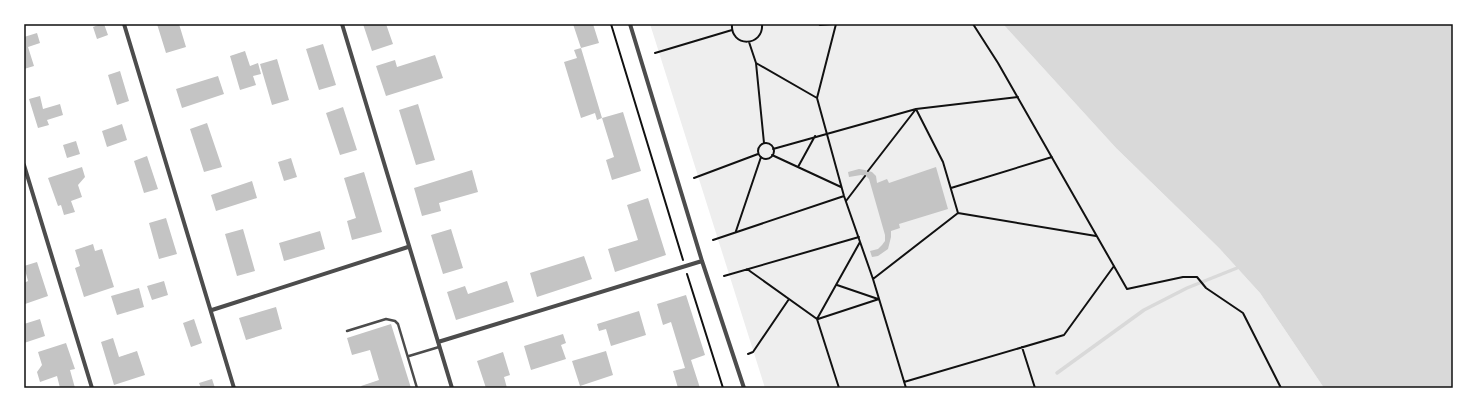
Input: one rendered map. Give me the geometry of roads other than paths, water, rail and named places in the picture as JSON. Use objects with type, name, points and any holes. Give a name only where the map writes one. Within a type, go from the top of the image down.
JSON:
[{"type":"street","points":[[124,24],[212,310],[234,388]]},
{"type":"street","points":[[342,24],[408,247],[452,388]]},
{"type":"street","points":[[630,24],[702,261],[744,388]]},
{"type":"street","points":[[24,165],[92,388]]},
{"type":"street","points":[[212,310],[408,247]]},
{"type":"street","points":[[438,342],[702,261]]},
{"type":"lane","points":[[347,331],[386,319],[395,321],[398,324],[417,388]]},
{"type":"lane","points":[[408,356],[439,347]]},
{"type":"waterway","points":[[1057,373],[1144,310],[1187,288],[1237,268]]}]
